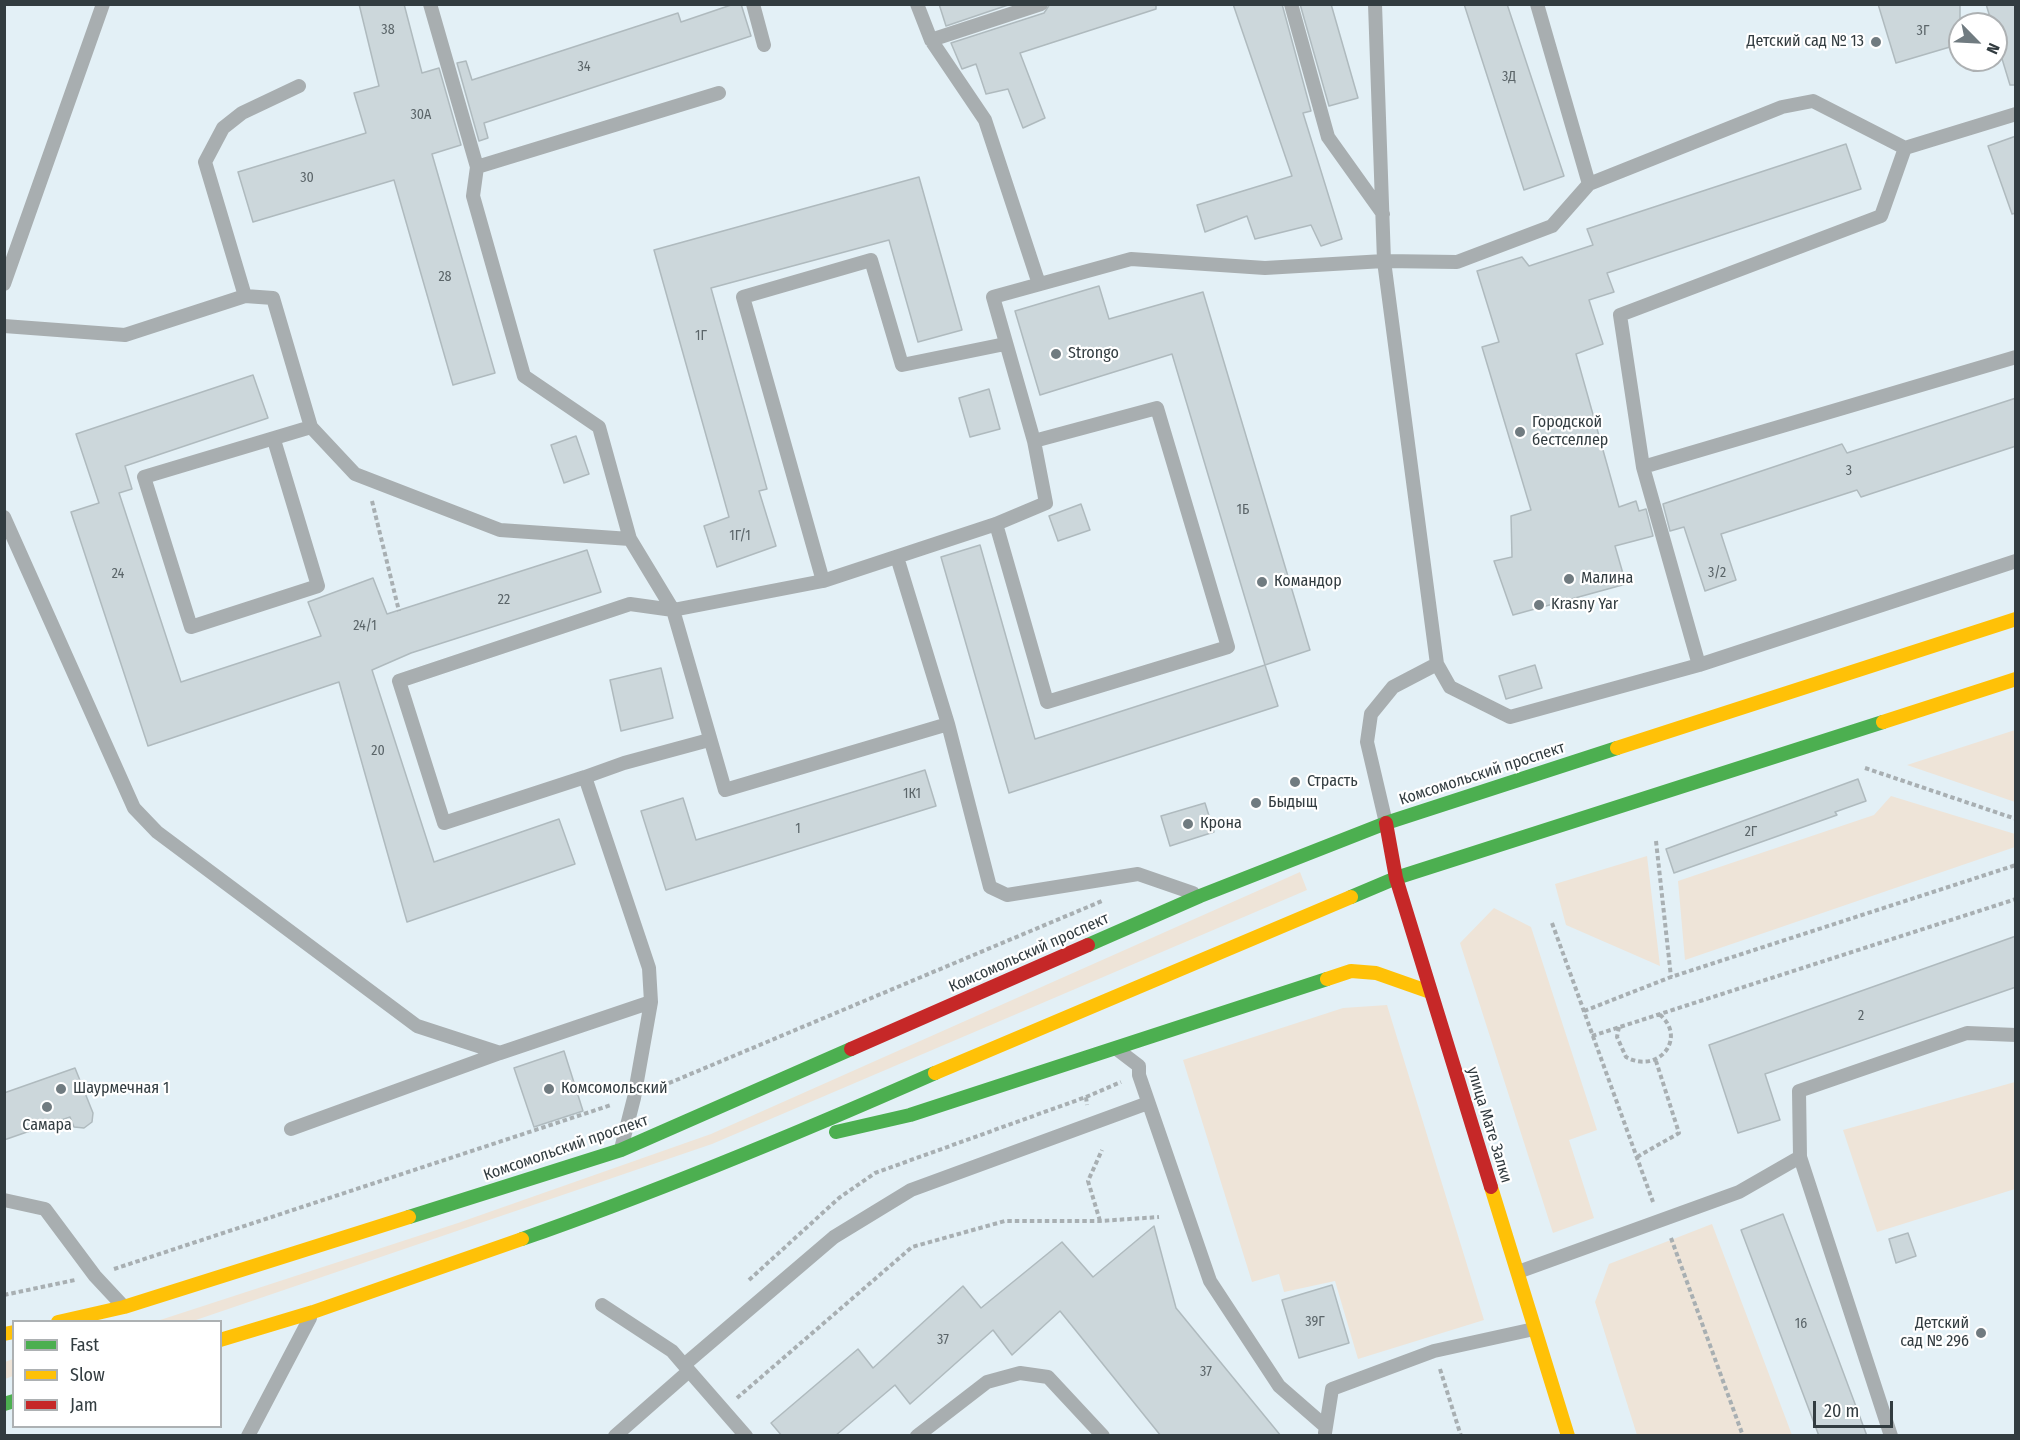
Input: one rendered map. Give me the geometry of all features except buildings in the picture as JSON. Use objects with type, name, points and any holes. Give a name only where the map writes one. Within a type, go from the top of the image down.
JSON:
[{"type":"main road","name":"Комсомольский проспект","points":[[67,1320],[124,1307],[621,1150],[1200,896],[1386,823],[2016,619]]},
{"type":"main road","points":[[222,1339],[313,1312],[603,1211],[764,1148],[1033,1030],[1396,878],[2016,679]]},
{"type":"main road","name":"улица Мате Залки","points":[[1386,823],[1396,878],[1568,1436]]},
{"type":"main road","points":[[764,1148],[910,1115],[1351,971],[1377,973],[1430,992]]},
{"type":"lane","points":[[4,284],[103,4]]},
{"type":"lane","points":[[430,4],[477,167],[473,196],[524,376],[598,427],[630,538],[673,610],[725,790],[948,724]]},
{"type":"lane","points":[[753,4],[764,45]]},
{"type":"lane","points":[[917,4],[931,40],[985,120],[1039,284]]},
{"type":"lane","points":[[931,40],[1041,4]]},
{"type":"lane","points":[[1291,4],[1328,137],[1383,214]]},
{"type":"lane","points":[[1375,4],[1384,261],[1437,664],[1450,687],[1510,717],[1699,665],[2016,561]]},
{"type":"lane","points":[[1537,4],[1589,184]]},
{"type":"lane","points":[[246,296],[205,162],[223,128],[242,113],[299,86]]},
{"type":"lane","points":[[477,167],[719,93]]},
{"type":"lane","points":[[709,740],[624,763],[444,823],[399,681],[419,672],[630,604],[673,610],[823,581],[996,524],[1046,503],[1034,441],[993,297],[1131,259],[1265,268],[1384,261],[1457,262],[1552,226],[1589,184],[1782,107],[1813,101],[1905,148],[2016,114]]},
{"type":"lane","points":[[1699,665],[1643,467],[1620,315],[1881,216],[1905,148]]},
{"type":"lane","points":[[823,581],[743,297],[871,260],[902,365],[1005,344]]},
{"type":"lane","points":[[4,326],[125,335],[246,296],[273,297],[311,427],[355,474],[500,530],[630,538]]},
{"type":"lane","points":[[1643,467],[2016,357]]},
{"type":"lane","points":[[996,524],[1047,702],[1228,647],[1157,408],[1034,441]]},
{"type":"lane","points":[[274,440],[318,586],[190,627],[144,477],[274,440],[311,427]]},
{"type":"lane","points":[[4,517],[134,807],[157,832],[417,1026],[500,1053]]},
{"type":"lane","points":[[897,556],[948,724],[990,887],[1007,895],[1138,874],[1200,896]]},
{"type":"lane","points":[[1386,823],[1366,742],[1371,714],[1394,687],[1437,664]]},
{"type":"lane","points":[[585,777],[649,968],[651,1002],[634,1098],[621,1150]]},
{"type":"lane","points":[[291,1129],[500,1053],[651,1002]]},
{"type":"lane","points":[[1891,1436],[1800,1157],[1799,1091],[1967,1033],[2016,1035]]},
{"type":"lane","points":[[1116,1049],[1139,1066],[1139,1075],[1148,1103],[1210,1281],[1279,1386],[1325,1431]]},
{"type":"lane","points":[[615,1436],[687,1368],[834,1237],[911,1190],[1148,1103]]},
{"type":"lane","points":[[1518,1272],[1739,1192],[1800,1157]]},
{"type":"lane","points":[[4,1200],[45,1209],[95,1276],[124,1307]]},
{"type":"lane","points":[[602,1305],[672,1351],[746,1436]]},
{"type":"lane","points":[[248,1436],[313,1312]]},
{"type":"lane","points":[[1325,1431],[1332,1389],[1434,1351],[1534,1329]]},
{"type":"lane","points":[[917,1436],[987,1382],[1020,1374],[1048,1377],[1104,1436]]},
{"type":"path","points":[[367,478],[399,611]]},
{"type":"path","points":[[1865,768],[2016,819]]},
{"type":"path","points":[[1656,841],[1671,977]]},
{"type":"path","points":[[1584,1011],[1671,977],[2016,865]]},
{"type":"path","points":[[1592,1036],[2016,899]]},
{"type":"path","points":[[4,1295],[95,1276],[634,1098],[1105,900]]},
{"type":"path","points":[[1552,923],[1653,1202],[1665,1220],[1743,1436]]},
{"type":"path","points":[[1618,1027],[1617,1037],[1626,1057],[1635,1062],[1656,1061],[1669,1047],[1671,1037],[1670,1028],[1659,1014]]},
{"type":"path","points":[[1637,1156],[1679,1133],[1656,1061]]},
{"type":"path","points":[[1086,1097],[1139,1075]]},
{"type":"path","points":[[1100,1221],[1088,1181],[1102,1150]]},
{"type":"path","points":[[724,1409],[912,1247],[1005,1221],[1100,1221],[1159,1217]]},
{"type":"path","points":[[1434,1351],[1461,1436]]},
{"type":"shaded area","points":[[2015,730],[2015,802],[1907,765]]},
{"type":"shaded area","points":[[1891,796],[2015,834],[2015,847],[1685,960],[1678,881],[1874,815]]},
{"type":"shaded area","points":[[1647,856],[1660,966],[1566,925],[1555,884]]},
{"type":"shaded area","points":[[1300,872],[1307,890],[712,1144],[196,1320],[160,1320],[458,1223],[711,1134]]},
{"type":"shaded area","points":[[1494,908],[1531,927],[1597,1130],[1569,1140],[1594,1218],[1553,1233],[1460,943]]},
{"type":"shaded area","points":[[1387,1005],[1484,1320],[1358,1359],[1335,1281],[1284,1292],[1279,1274],[1252,1282],[1183,1060],[1343,1008]]},
{"type":"shaded area","points":[[2015,1082],[2015,1189],[1877,1232],[1843,1130]]},
{"type":"shaded area","points":[[1712,1224],[1792,1435],[1637,1435],[1595,1302],[1609,1264]]},
{"type":"shaded area","points":[[12,1359],[12,1376],[5,1379],[5,1362]]},
{"type":"traffic: fast","points":[[1351,897],[1396,878],[1883,722]]},
{"type":"traffic: fast","points":[[1088,945],[1200,896],[1386,823],[1617,748]]},
{"type":"traffic: fast","points":[[836,1132],[910,1115],[1327,979]]},
{"type":"traffic: fast","points":[[409,1217],[621,1150],[851,1049]]},
{"type":"traffic: fast","points":[[522,1239],[730,1160],[935,1073]]},
{"type":"traffic: fast","points":[[4,1404],[12,1402]]},
{"type":"traffic: slow","points":[[1617,748],[2016,619]]},
{"type":"traffic: slow","points":[[1883,722],[2016,679]]},
{"type":"traffic: slow","points":[[935,1073],[1351,897]]},
{"type":"traffic: slow","points":[[1327,979],[1351,971],[1376,973],[1430,992]]},
{"type":"traffic: slow","points":[[1491,1187],[1568,1436]]},
{"type":"traffic: slow","points":[[67,1320],[124,1307],[409,1217]]},
{"type":"traffic: slow","points":[[222,1339],[313,1312],[522,1239]]},
{"type":"traffic: slow","points":[[4,1334],[12,1332]]},
{"type":"traffic: jam","points":[[1386,823],[1396,878],[1491,1187]]},
{"type":"traffic: jam","points":[[851,1049],[1088,945]]},
{"type":"place","name":"Детский сад № 13","points":[[1876,42]]},
{"type":"place","name":"Strongo","points":[[1056,354]]},
{"type":"place","name":"Городской бестселлер","points":[[1520,432]]},
{"type":"place","name":"Малина","points":[[1569,579]]},
{"type":"place","name":"Командор","points":[[1262,582]]},
{"type":"place","name":"Krasny Yar","points":[[1539,605]]},
{"type":"place","name":"Страсть","points":[[1295,782]]},
{"type":"place","name":"Быдыщ","points":[[1256,803]]},
{"type":"place","name":"Крона","points":[[1188,824]]},
{"type":"place","name":"Шаурмечная 1","points":[[61,1089]]},
{"type":"place","name":"Комсомольский","points":[[549,1089]]},
{"type":"place","name":"Самара","points":[[47,1107]]},
{"type":"place","name":"Детский сад № 296","points":[[1981,1333]]}]
